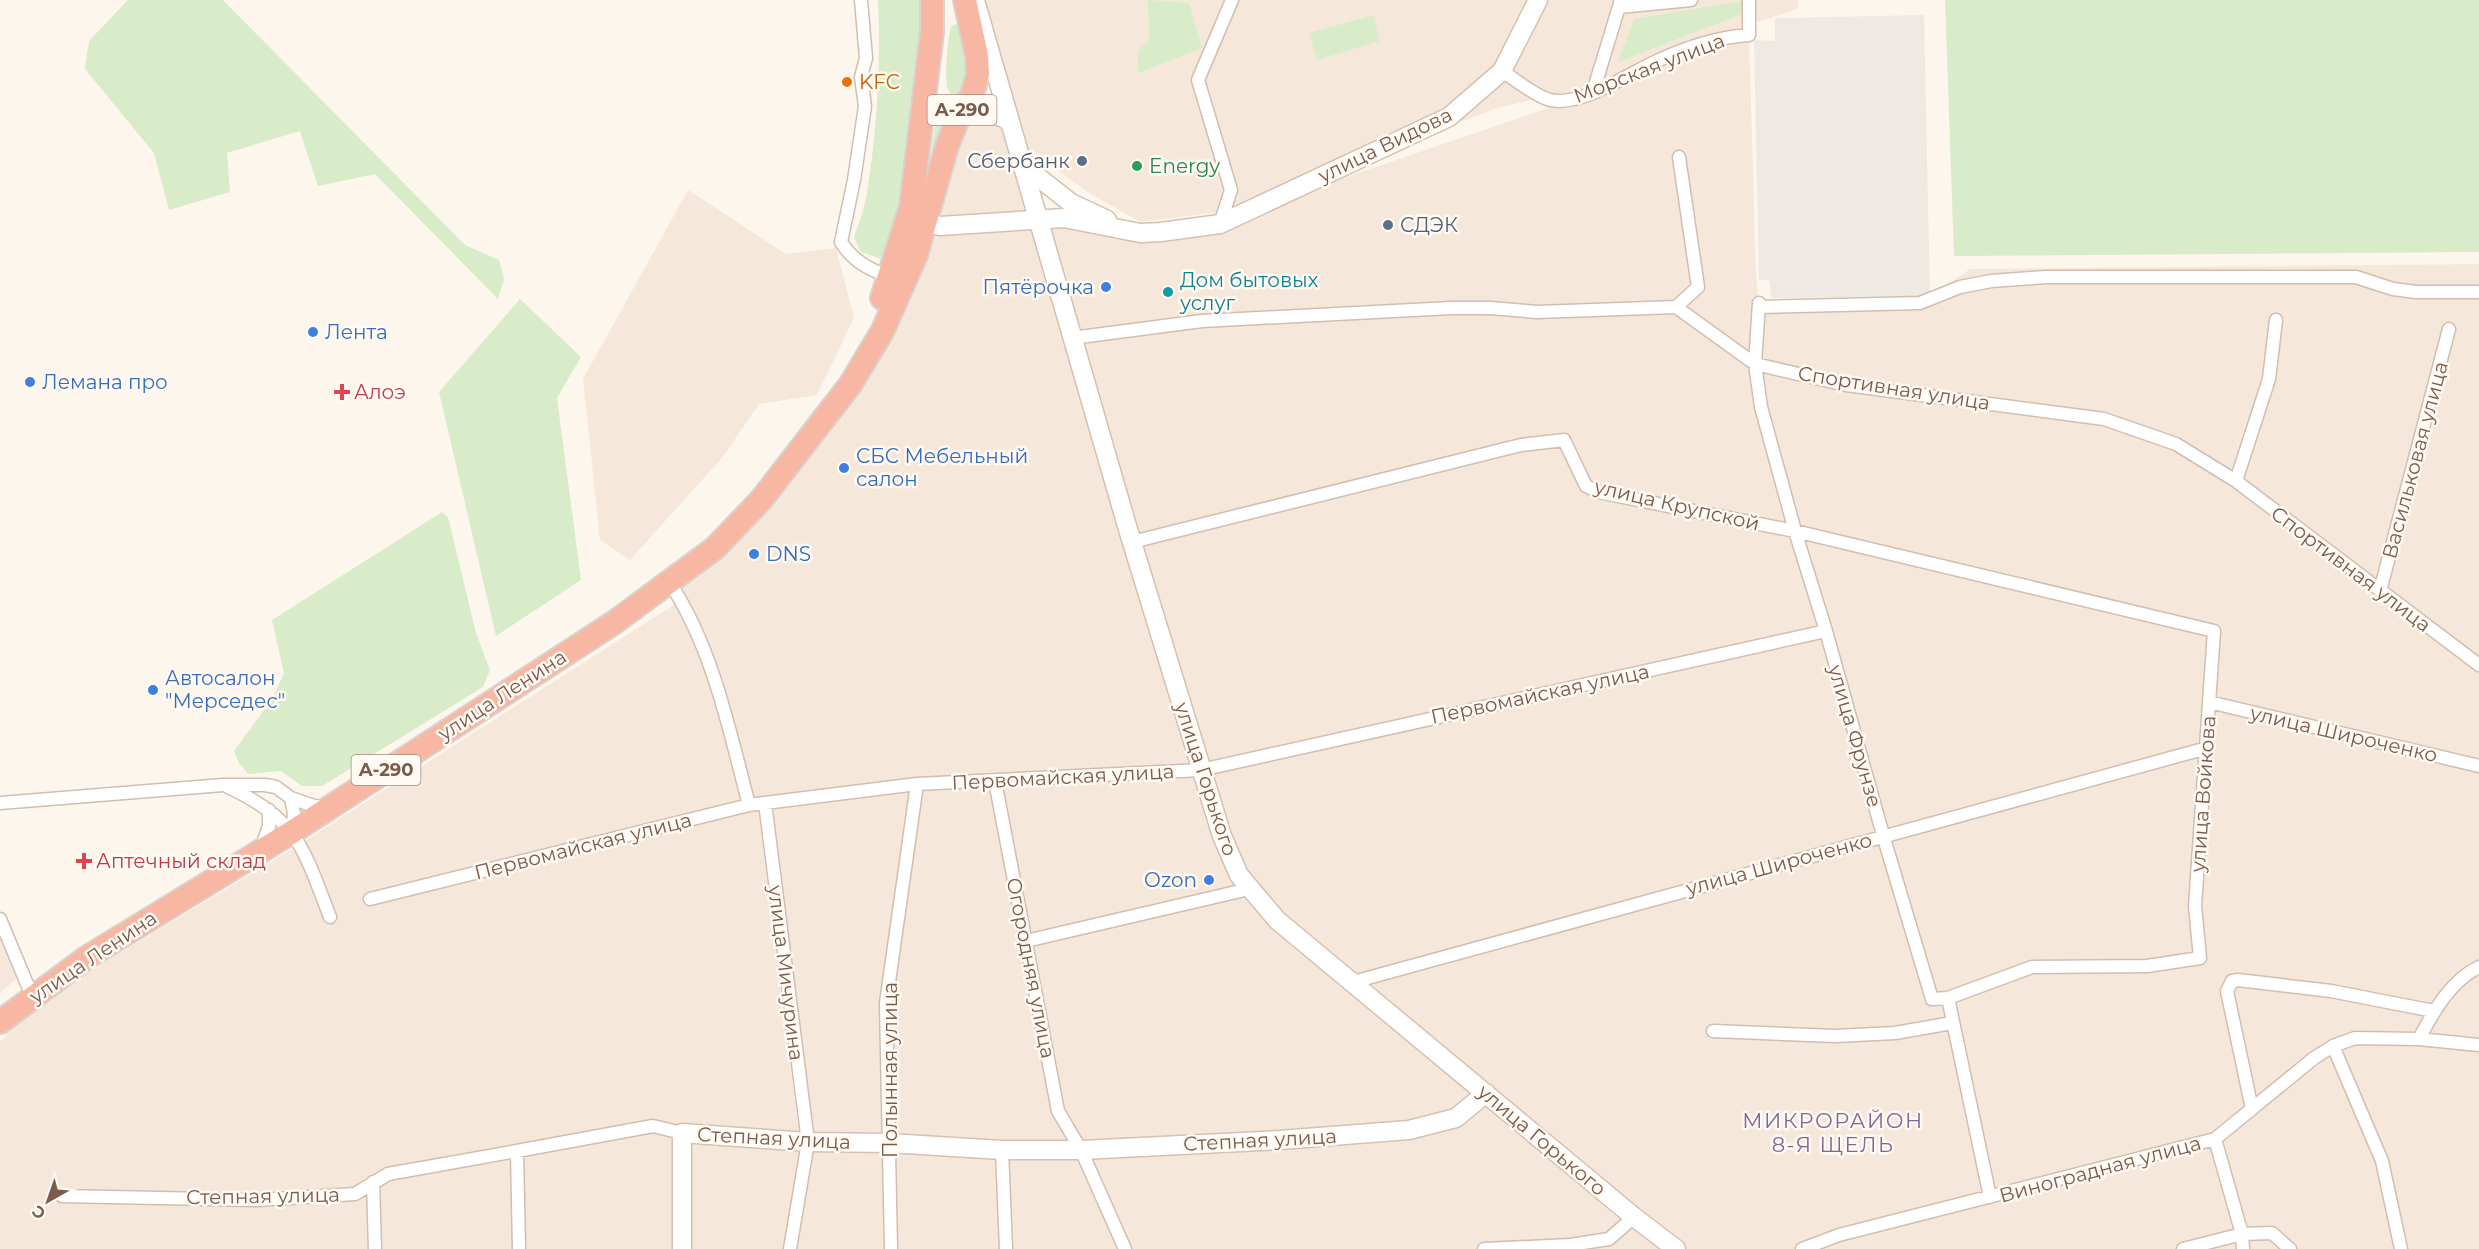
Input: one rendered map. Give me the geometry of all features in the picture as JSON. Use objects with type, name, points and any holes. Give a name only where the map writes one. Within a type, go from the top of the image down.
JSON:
[{"type":"highway","name":"А-290","points":[[860,367],[882,332],[916,255],[916,222],[911,207],[930,55],[932,0]]},
{"type":"highway","name":"А-290","points":[[860,367],[890,276],[916,222],[959,116],[972,95],[978,74],[965,0]]},
{"type":"highway","name":"улица Ленина","points":[[0,1022],[86,958],[292,832],[327,807],[545,668],[670,583],[715,548],[761,500],[825,420],[860,367]]},
{"type":"main road","points":[[916,222],[935,99],[942,20],[941,0]]},
{"type":"main road","points":[[975,0],[1037,216]]},
{"type":"main road","name":"улица Видова","points":[[1037,216],[1064,218],[1140,233],[1220,225],[1449,117],[1502,71],[1538,0]]},
{"type":"main road","points":[[959,116],[974,108],[991,112],[1009,122]]},
{"type":"main road","points":[[1018,156],[1038,177],[1071,203],[1127,230]]},
{"type":"main road","points":[[916,222],[1002,212],[1037,216]]},
{"type":"main road","points":[[916,222],[959,226],[1037,216]]},
{"type":"main road","name":"улица Горького","points":[[1037,216],[1201,770],[1222,836],[1239,875],[1277,920],[1634,1217],[1676,1249]]},
{"type":"main road","points":[[916,255],[936,236],[959,226]]},
{"type":"main road","name":"Степная улица","points":[[682,1133],[808,1142],[889,1143],[1002,1150],[1082,1150],[1281,1140],[1409,1130],[1455,1118],[1486,1093]]},
{"type":"main road","points":[[682,1133],[682,1249]]},
{"type":"street","points":[[861,0],[866,62],[861,77],[865,106],[854,180],[841,242],[856,259],[870,269],[890,276]]},
{"type":"street","points":[[1220,225],[1231,190],[1198,80],[1232,0]]},
{"type":"street","points":[[1593,92],[1620,3],[1690,0]]},
{"type":"street","name":"Морская улица","points":[[1502,71],[1548,100],[1566,100],[1593,92],[1659,60],[1728,36],[1749,35],[1749,0]]},
{"type":"street","points":[[1072,338],[1202,321],[1427,309],[1491,308],[1537,312],[1676,307],[1698,287],[1679,157]]},
{"type":"street","name":"улица Фрунзе","points":[[1948,998],[1932,999],[1826,631],[1794,531],[1761,407],[1755,364],[1759,305],[1920,303],[1960,287],[1991,281],[2046,277],[2356,277],[2393,289],[2416,292],[2479,292]]},
{"type":"street","name":"Спортивная улица","points":[[1676,307],[1755,364],[1846,385],[2104,419],[2176,444],[2236,481],[2479,665]]},
{"type":"street","points":[[2236,481],[2269,379],[2276,320]]},
{"type":"street","name":"Васильковая улица","points":[[2380,591],[2449,328]]},
{"type":"street","name":"улица Крупской","points":[[1132,542],[1521,445],[1564,440],[1586,486],[1598,492],[1794,531],[2214,631]]},
{"type":"street","points":[[670,583],[685,606],[705,652],[749,805]]},
{"type":"street","name":"Первомайская улица","points":[[370,899],[749,805],[917,784],[1201,770],[1826,631]]},
{"type":"street","name":"улица Войкова","points":[[1948,998],[2032,967],[2147,966],[2200,958],[2194,906],[2214,631]]},
{"type":"street","name":"улица Широченко","points":[[2209,702],[2479,766]]},
{"type":"street","name":"улица Широченко","points":[[1353,982],[2206,748]]},
{"type":"street","name":"Огородняя улица","points":[[995,781],[1058,1111],[1082,1150],[1125,1249]]},
{"type":"street","points":[[0,803],[223,784],[276,787],[291,798],[314,806],[327,807]]},
{"type":"street","points":[[223,784],[269,810],[292,832],[307,859],[330,917]]},
{"type":"street","name":"Полынная улица","points":[[891,1249],[886,1003],[917,784]]},
{"type":"street","points":[[291,798],[294,814],[292,832]]},
{"type":"street","name":"улица Мичурина","points":[[765,803],[808,1142],[790,1249]]},
{"type":"street","points":[[261,850],[269,826],[269,810]]},
{"type":"street","points":[[1026,941],[1249,889]]},
{"type":"street","points":[[0,919],[32,996]]},
{"type":"street","points":[[2419,1039],[2434,1011],[2468,972],[2479,967]]},
{"type":"street","points":[[2252,1109],[2227,991],[2228,985],[2238,980],[2331,991],[2434,1011]]},
{"type":"street","points":[[1948,998],[1990,1197]]},
{"type":"street","points":[[1713,1031],[1835,1036],[1894,1033],[1952,1023]]},
{"type":"street","name":"Виноградная улица","points":[[1802,1249],[1839,1234],[2215,1139],[2314,1058],[2333,1046],[2355,1038],[2419,1039],[2479,1045]]},
{"type":"street","points":[[2333,1046],[2382,1161],[2402,1249]]},
{"type":"street","name":"Степная улица","points":[[62,1196],[258,1200],[355,1194],[388,1174],[653,1126],[682,1133]]},
{"type":"street","points":[[2215,1139],[2242,1233],[2243,1249]]},
{"type":"street","points":[[1002,1150],[1006,1249]]},
{"type":"street","points":[[517,1151],[519,1249]]},
{"type":"street","points":[[373,1182],[375,1249]]},
{"type":"street","points":[[1484,1249],[1570,1245],[1609,1239],[1634,1217]]},
{"type":"street","points":[[2183,1249],[2242,1233],[2272,1233],[2290,1249]]},
{"type":"shaded area","points":[[983,0],[1798,0],[1798,9],[1722,33],[1574,90],[1497,108],[1262,199],[1219,212],[1140,222],[1088,192],[1025,147]]},
{"type":"shaded area","points":[[1924,15],[1930,296],[1772,298],[1769,280],[1759,280],[1754,40],[1775,41],[1775,18]]},
{"type":"shaded area","name":"МИКРОРАЙОН 8-Я ЩЕЛЬ","points":[[1749,35],[1756,277],[1759,302],[1926,299],[1970,269],[2479,264],[2479,1249],[682,1249],[682,1133],[807,1142],[765,804],[749,805],[722,707],[670,583],[715,548],[850,385],[966,119],[991,118],[997,122],[1009,139],[1038,220],[1161,232],[1270,203],[1566,102],[1657,65]]},
{"type":"shaded area","points":[[688,190],[786,254],[836,248],[854,318],[817,395],[759,404],[722,458],[630,560],[600,540],[583,379]]},
{"type":"shaded area","points":[[677,603],[698,649],[747,812],[758,810],[799,1135],[676,1125],[675,1249],[0,1249],[0,1042],[20,1020],[100,965],[281,856]]},
{"type":"shaded area","points":[[0,933],[19,977],[0,993]]},
{"type":"green space","points":[[128,0],[223,0],[465,245],[499,260],[504,279],[498,299],[375,174],[318,186],[300,131],[227,153],[230,192],[169,210],[154,153],[85,69],[89,41]]},
{"type":"green space","points":[[878,0],[921,0],[919,59],[901,211],[885,260],[861,252],[854,237],[866,198],[873,145],[878,73]]},
{"type":"green space","points":[[1148,0],[1189,3],[1202,48],[1138,73],[1138,51],[1149,40]]},
{"type":"green space","points":[[1945,0],[2479,0],[2479,252],[1954,256]]},
{"type":"green space","points":[[1742,1],[1742,14],[1618,62],[1634,19]]},
{"type":"green space","points":[[1374,15],[1379,41],[1317,60],[1309,33]]},
{"type":"green space","points":[[960,23],[970,63],[963,96],[956,98],[950,94],[947,87],[947,56],[950,30],[952,26]]},
{"type":"green space","points":[[938,105],[947,119],[929,167]]},
{"type":"green space","points":[[520,299],[581,357],[557,398],[581,580],[496,636],[439,392]]},
{"type":"green space","points":[[442,512],[448,517],[476,633],[490,670],[483,687],[322,786],[302,786],[281,771],[248,774],[239,763],[234,751],[272,699],[284,673],[272,620]]},
{"type":"place","name":"KFC","points":[[847,82]]},
{"type":"place","name":"Сбербанк","points":[[1082,161]]},
{"type":"place","name":"Energy","points":[[1137,166]]},
{"type":"place","name":"СДЭК","points":[[1388,225]]},
{"type":"place","name":"Пятёрочка","points":[[1106,287]]},
{"type":"place","name":"Дом бытовых услуг","points":[[1168,292]]},
{"type":"place","name":"Лента","points":[[313,332]]},
{"type":"place","name":"Лемана про","points":[[30,382]]},
{"type":"place","name":"Алоэ","points":[[342,392]]},
{"type":"place","name":"СБС Мебельный салон","points":[[844,468]]},
{"type":"place","name":"DNS","points":[[754,554]]},
{"type":"place","name":"Автосалон \"Мерседес\"","points":[[153,690]]},
{"type":"place","name":"Аптечный склад","points":[[84,861]]},
{"type":"place","name":"Ozon","points":[[1209,880]]},
{"type":"district","name":"МИКРОРАЙОН 8-Я ЩЕЛЬ","points":[[1833,1133]]}]
